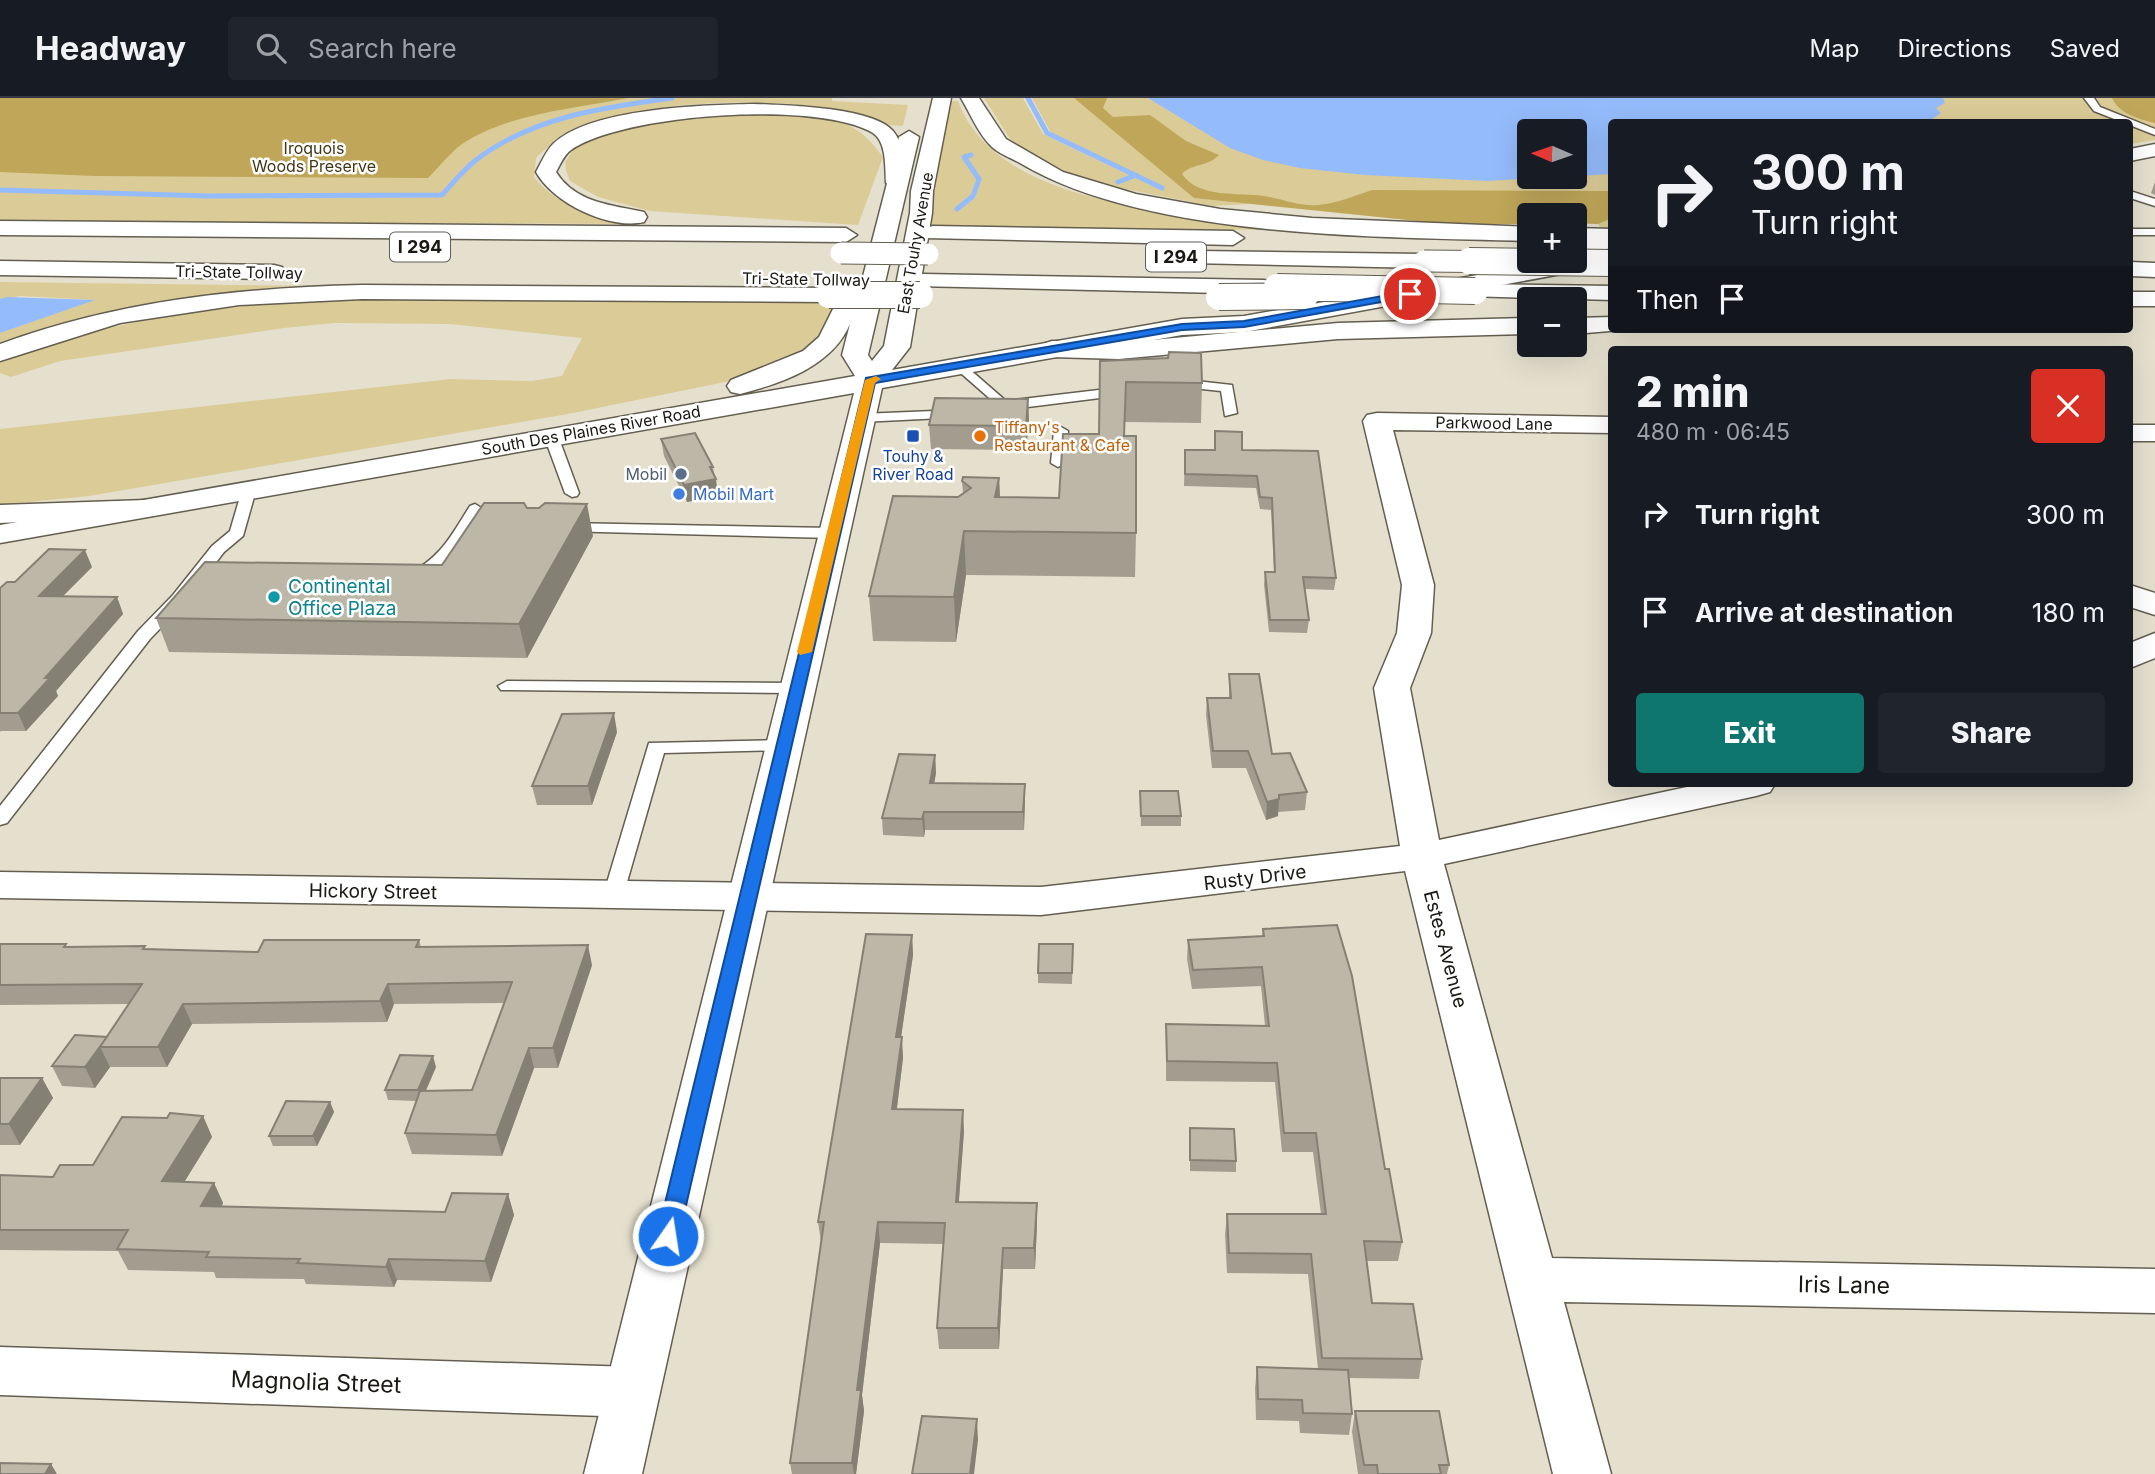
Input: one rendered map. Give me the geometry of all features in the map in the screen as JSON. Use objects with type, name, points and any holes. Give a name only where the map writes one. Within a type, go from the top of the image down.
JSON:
[{"type":"main road","name":"East Touhy Avenue","points":[[613,1474],[870,380],[897,347],[921,213],[922,191],[942,98]]},
{"type":"main road","points":[[971,98],[973,107],[990,134],[1025,162],[1071,181],[1151,203],[1270,223],[1517,243]]},
{"type":"main road","points":[[845,239],[620,215],[582,204],[556,188],[550,181],[547,166],[555,149],[573,137],[618,120],[696,106],[786,105],[842,114],[881,130],[894,153],[896,183]]},
{"type":"main road","name":"East Touhy Avenue","points":[[870,380],[855,355],[914,116]]},
{"type":"main road","points":[[2133,154],[2155,150]]},
{"type":"main road","points":[[0,228],[845,239]]},
{"type":"main road","points":[[1587,237],[1608,240]]},
{"type":"main road","name":"Tri-State Tollway","points":[[0,241],[845,239],[1424,261],[1608,264]]},
{"type":"main road","points":[[931,241],[1278,239],[1517,244]]},
{"type":"main road","points":[[1587,244],[1608,242]]},
{"type":"main road","name":"South Des Plaines River Road","points":[[1182,327],[1224,311],[1517,247]]},
{"type":"main road","points":[[2133,251],[2155,251]]},
{"type":"main road","name":"South Des Plaines River Road","points":[[0,534],[870,380],[1182,327],[1244,324],[1608,259]]},
{"type":"main road","name":"Tri-State Tollway","points":[[0,268],[831,287]]},
{"type":"main road","points":[[2133,270],[2155,270]]},
{"type":"main road","points":[[702,411],[738,386],[811,357],[830,341],[843,312],[872,285]]},
{"type":"main road","points":[[0,352],[59,331],[137,311],[261,295],[831,287],[1281,298],[1405,290]]},
{"type":"main road","name":"I 294","points":[[921,288],[1277,287],[1608,293]]},
{"type":"main road","points":[[2133,299],[2155,299]]},
{"type":"main road","points":[[1052,349],[1119,351],[1338,331],[1517,326]]},
{"type":"main road","points":[[1587,326],[1608,326]]},
{"type":"main road","name":"Parkwood Lane","points":[[1377,421],[1608,425]]},
{"type":"main road","name":"Estes Avenue","points":[[1377,421],[1418,585],[1414,634],[1392,688],[1422,856],[1582,1474]]},
{"type":"main road","points":[[2133,433],[2155,433]]},
{"type":"main road","points":[[0,514],[146,509]]},
{"type":"main road","points":[[2133,596],[2155,605]]},
{"type":"main road","points":[[2133,656],[2155,643]]},
{"type":"main road","name":"Rusty Drive","points":[[747,898],[1041,901],[1422,856],[1742,787]]},
{"type":"main road","name":"Hickory Street","points":[[0,885],[747,898]]},
{"type":"main road","name":"Iris Lane","points":[[1533,1280],[2155,1291]]},
{"type":"main road","name":"Magnolia Street","points":[[0,1371],[632,1392]]},
{"type":"lane","points":[[2090,98],[2097,109],[2119,119]]},
{"type":"lane","points":[[2133,125],[2155,132]]},
{"type":"lane","points":[[2133,195],[2152,202]]},
{"type":"lane","points":[[2133,205],[2152,202]]},
{"type":"lane","points":[[2133,232],[2155,232]]},
{"type":"lane","points":[[960,365],[997,408],[1185,382],[1227,388],[1230,413]]},
{"type":"lane","points":[[1035,402],[1035,419]]},
{"type":"lane","points":[[861,418],[967,414]]},
{"type":"lane","points":[[1058,463],[1061,431]]},
{"type":"lane","points":[[551,436],[572,493]]},
{"type":"lane","points":[[0,819],[144,635],[237,533],[249,490]]},
{"type":"lane","points":[[402,581],[430,570],[452,551],[475,509]]},
{"type":"lane","points":[[547,528],[832,533]]},
{"type":"lane","points":[[194,578],[222,578]]},
{"type":"lane","points":[[507,686],[796,688]]},
{"type":"lane","points":[[613,896],[656,747],[783,746]]},
{"type":"green space","name":"Iroquois Woods Preserve","points":[[0,98],[832,98],[832,101],[908,105],[903,126],[814,106],[747,102],[668,107],[593,124],[561,138],[536,158],[534,177],[557,198],[586,211],[647,224],[0,222]]},
{"type":"green space","name":"Iroquois Woods Preserve","points":[[0,98],[628,98],[500,125],[462,144],[428,178],[95,176],[0,172]]},
{"type":"green space","points":[[984,98],[1023,98],[1043,134],[1150,185],[1156,183],[1051,133],[1032,98],[2155,98],[2155,140],[2133,144],[2133,119],[1608,119],[1608,230],[1602,230],[1598,224],[1587,224],[1587,203],[1517,203],[1517,224],[1447,224],[1250,204],[1212,206],[1125,189],[1067,172],[1031,154],[1010,139]]},
{"type":"green space","points":[[1074,98],[1107,98],[1103,108],[1113,117],[1150,115],[1186,141],[1219,155],[1182,174],[1198,187],[1220,193],[1264,196],[1312,205],[1339,201],[1372,190],[1608,191],[1608,220],[1598,224],[1587,224],[1587,203],[1517,203],[1517,224],[1447,224],[1194,198]]},
{"type":"green space","points":[[2112,98],[2155,98],[2155,123],[2124,112]]},
{"type":"green space","points":[[951,101],[958,101],[976,132],[1002,157],[1034,176],[1071,191],[1110,202],[1259,224],[1277,230],[930,226],[932,193]]},
{"type":"green space","points":[[771,110],[847,124],[871,142],[883,157],[858,225],[650,211],[598,197],[570,181],[566,171],[565,162],[575,147],[619,126]]},
{"type":"green space","points":[[0,282],[314,286],[220,293],[125,309],[0,344],[0,333],[94,300],[21,296],[0,299]]},
{"type":"green space","points":[[392,299],[836,302],[824,332],[809,347],[789,360],[735,380],[568,414],[89,496],[0,505],[0,429],[451,379],[532,381],[562,376],[582,338],[450,324],[335,323],[60,361],[11,377],[0,373],[0,363],[49,345],[145,320],[241,307]]},
{"type":"water","points":[[1148,98],[1943,98],[1945,103],[1936,108],[1941,113],[1932,119],[1608,119],[1608,174],[1587,175],[1587,119],[1517,119],[1517,179],[1487,181],[1365,175],[1300,168],[1263,160],[1230,148]]},
{"type":"water","points":[[0,299],[95,300],[0,333]]},
{"type":"building","points":[[1169,352],[1201,353],[1202,383],[1126,382],[1124,436],[1136,436],[1136,533],[964,531],[954,597],[869,596],[893,496],[958,497],[971,488],[962,481],[963,477],[999,478],[995,497],[1059,498],[1063,434],[1099,434],[1100,361],[1168,358]]},
{"type":"building","points":[[935,398],[1028,399],[1026,426],[929,425]]},
{"type":"building","points":[[1215,431],[1242,432],[1242,450],[1318,451],[1336,578],[1303,577],[1309,620],[1270,620],[1265,572],[1275,572],[1272,498],[1260,497],[1257,476],[1185,474],[1185,450],[1215,450]]},
{"type":"building","points":[[695,433],[713,467],[710,467],[716,479],[684,485],[661,439]]},
{"type":"building","points":[[484,503],[524,503],[527,508],[539,508],[545,503],[587,504],[519,624],[156,618],[205,562],[442,565]]},
{"type":"building","points":[[49,549],[85,550],[39,596],[117,597],[45,678],[50,678],[18,713],[0,713],[0,588],[7,582],[15,582]]},
{"type":"building","points":[[1229,674],[1259,674],[1272,754],[1290,753],[1307,792],[1279,795],[1279,799],[1267,802],[1248,751],[1213,751],[1207,698],[1231,698]]},
{"type":"building","points":[[614,713],[588,786],[532,786],[562,714]]},
{"type":"building","points":[[899,754],[935,755],[930,783],[1025,784],[1023,812],[924,812],[922,819],[882,818]]},
{"type":"building","points":[[1140,791],[1178,791],[1181,816],[1141,816]]},
{"type":"building","points":[[1337,925],[1352,976],[1385,1169],[1389,1169],[1402,1242],[1364,1241],[1372,1303],[1413,1304],[1422,1359],[1322,1358],[1311,1254],[1229,1253],[1227,1214],[1326,1214],[1316,1133],[1284,1133],[1277,1063],[1167,1061],[1166,1024],[1269,1026],[1262,967],[1193,970],[1188,940],[1264,936],[1263,929]]},
{"type":"building","points":[[866,934],[912,935],[896,1037],[902,1037],[892,1109],[963,1110],[956,1202],[1037,1203],[1034,1248],[1003,1248],[998,1328],[937,1328],[945,1223],[878,1222],[857,1390],[861,1390],[852,1463],[790,1463],[824,1222],[818,1222]]},
{"type":"building","points":[[264,940],[419,940],[416,947],[588,945],[553,1048],[529,1048],[496,1135],[405,1133],[420,1091],[472,1090],[512,982],[388,984],[380,1001],[183,1004],[158,1047],[100,1047],[142,984],[0,985],[0,944],[66,944],[64,947],[145,946],[143,949],[258,952]]},
{"type":"building","points":[[1039,944],[1073,944],[1072,973],[1038,973]]},
{"type":"building","points":[[75,1035],[107,1037],[85,1067],[52,1066]]},
{"type":"building","points":[[400,1055],[433,1056],[418,1090],[385,1090]]},
{"type":"building","points":[[0,1078],[42,1078],[9,1124],[0,1124]]},
{"type":"building","points":[[286,1101],[330,1102],[313,1136],[269,1136]]},
{"type":"building","points":[[170,1113],[203,1116],[162,1181],[214,1183],[201,1206],[445,1212],[452,1193],[508,1194],[485,1261],[389,1259],[386,1267],[297,1263],[300,1259],[206,1257],[209,1252],[117,1249],[128,1230],[0,1230],[0,1175],[53,1177],[60,1165],[93,1165],[122,1117],[167,1118]]},
{"type":"building","points":[[1190,1128],[1234,1129],[1236,1161],[1190,1160]]},
{"type":"building","points":[[1257,1367],[1348,1370],[1352,1414],[1303,1413],[1302,1400],[1258,1399]]},
{"type":"building","points":[[1355,1411],[1439,1411],[1449,1465],[1439,1465],[1441,1474],[1378,1474],[1377,1465],[1364,1465]]},
{"type":"building","points":[[922,1416],[977,1419],[970,1474],[912,1474]]},
{"type":"building","points":[[0,1463],[51,1464],[45,1474],[0,1474]]},
{"type":"waterway","points":[[0,190],[209,196],[442,195],[476,160],[521,133],[595,110],[672,98]]},
{"type":"waterway","points":[[1028,98],[1047,133],[1135,175]]},
{"type":"waterway","points":[[957,209],[973,196],[979,179],[964,157],[971,155]]},
{"type":"waterway","points":[[1118,182],[1135,175]]},
{"type":"waterway","points":[[1135,175],[1162,188]]},
{"type":"slow traffic","points":[[805,652],[870,380],[876,379]]},
{"type":"place","name":"Touhy & River Road","points":[[913,436]]},
{"type":"place","name":"Tiffany's Restaurant & Cafe","points":[[980,436]]},
{"type":"place","name":"Mobil","points":[[681,474]]},
{"type":"place","name":"Mobil Mart","points":[[679,494]]},
{"type":"place","name":"Continental Office Plaza","points":[[274,597]]},
{"type":"route","points":[[668,1236],[870,380],[1182,327],[1244,324],[1410,294]]}]
